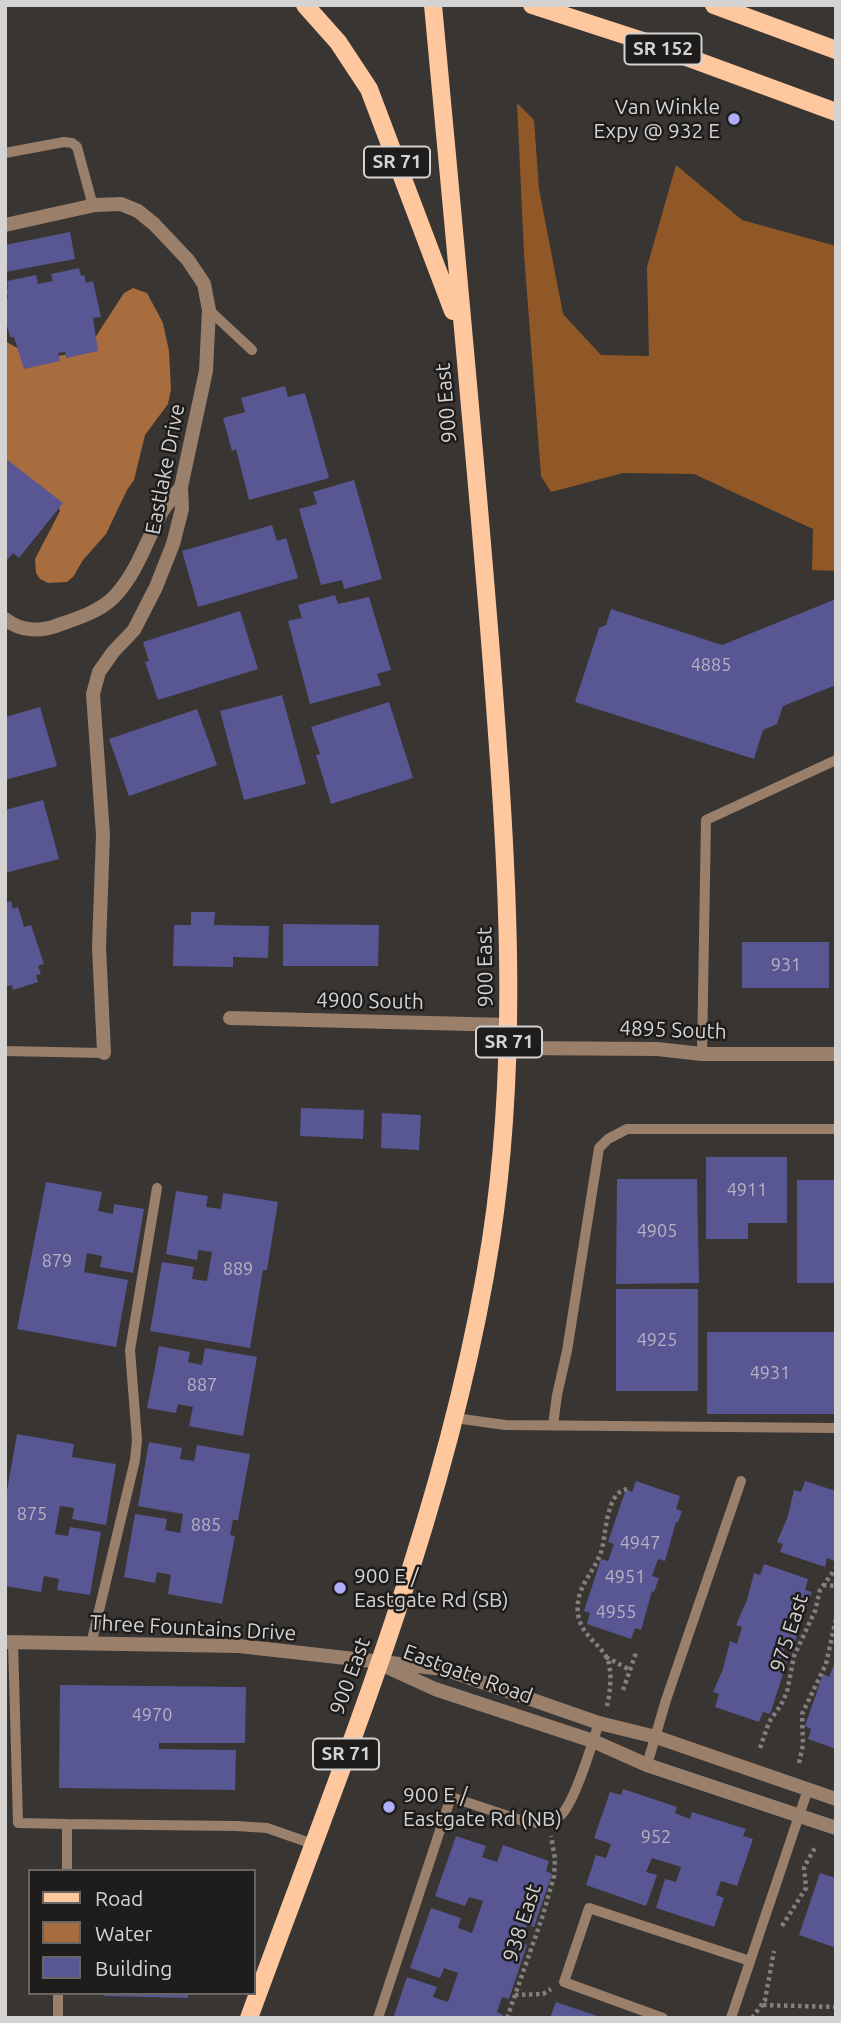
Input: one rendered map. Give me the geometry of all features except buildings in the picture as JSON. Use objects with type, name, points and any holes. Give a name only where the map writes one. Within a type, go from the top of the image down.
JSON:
[{"type":"main road","name":"SR 71","points":[[305,5],[338,42],[369,89],[463,335]]},
{"type":"main road","name":"900 East","points":[[248,2018],[378,1663],[435,1493],[475,1328],[502,1152],[509,1048],[506,875],[499,763],[433,5]]},
{"type":"main road","name":"SR 152","points":[[532,5],[655,46],[836,113]]},
{"type":"main road","name":"SR 152","points":[[714,5],[836,50]]},
{"type":"street","name":"Eastlake Drive","points":[[93,206],[121,204],[138,211],[154,224],[188,260],[204,284],[209,310],[206,372],[181,487],[182,509],[173,544],[156,587],[134,630],[99,672],[93,694],[103,835],[99,947],[104,1053]]},
{"type":"street","points":[[5,225],[93,206]]},
{"type":"street","points":[[5,619],[15,627],[31,630],[52,628],[86,615],[112,599],[133,573],[160,514],[181,487]]},
{"type":"street","name":"4900 South","points":[[230,1018],[509,1025]]},
{"type":"street","name":"4895 South","points":[[509,1048],[657,1049],[702,1054],[836,1054]]},
{"type":"street","name":"Three Fountains Drive","points":[[9,1642],[239,1646],[378,1663]]},
{"type":"street","name":"Eastgate Road","points":[[378,1663],[444,1669],[599,1723],[656,1737],[836,1799]]},
{"type":"street","name":"Eastgate Road","points":[[378,1663],[435,1689],[593,1741],[648,1765],[836,1828]]},
{"type":"lane","points":[[5,153],[64,142],[72,143],[77,147],[93,206]]},
{"type":"lane","points":[[209,310],[253,350]]},
{"type":"lane","points":[[702,1054],[706,820],[836,760]]},
{"type":"lane","points":[[5,1051],[104,1053]]},
{"type":"lane","points":[[553,1425],[598,1149],[608,1139],[627,1129],[836,1129]]},
{"type":"lane","points":[[91,1644],[135,1460],[130,1350],[157,1188]]},
{"type":"lane","points":[[454,1418],[505,1425],[836,1428]]},
{"type":"lane","points":[[648,1765],[666,1700],[741,1481]]},
{"type":"lane","points":[[9,1642],[18,1823],[236,1826],[267,1829],[313,1844]]},
{"type":"lane","points":[[378,2018],[451,1797],[533,1824],[551,1821],[566,1810],[599,1723]]},
{"type":"lane","points":[[731,2018],[807,1789]]},
{"type":"lane","points":[[67,1824],[67,1869]]},
{"type":"lane","points":[[663,2018],[564,1982],[589,1908],[750,1961]]},
{"type":"lane","points":[[58,1995],[58,2018]]},
{"type":"path","points":[[627,1489],[621,1492],[609,1512],[601,1552],[578,1600],[582,1626],[592,1642],[606,1657],[630,1670]]},
{"type":"path","name":"975 East","points":[[760,1748],[769,1722],[787,1692],[794,1656],[823,1585],[836,1568]]},
{"type":"path","points":[[823,1585],[836,1586]]},
{"type":"path","name":"975 East","points":[[799,1763],[803,1738],[802,1714],[825,1664],[836,1619]]},
{"type":"path","points":[[623,1690],[636,1653]]},
{"type":"path","points":[[606,1657],[610,1677],[607,1707]]},
{"type":"path","name":"938 East","points":[[507,2018],[554,1876],[555,1859],[551,1836]]},
{"type":"path","points":[[777,1936],[806,1888],[804,1867],[816,1846]]},
{"type":"path","points":[[752,2018],[763,2005],[775,1945]]},
{"type":"path","points":[[514,1995],[543,1994]]},
{"type":"path","points":[[763,2005],[836,2007]]},
{"type":"shaded area","points":[[517,103],[534,120],[539,189],[563,314],[601,355],[649,356],[647,267],[676,165],[742,220],[836,246],[836,571],[812,570],[813,529],[694,474],[623,473],[551,492],[541,476],[524,254]]},
{"type":"water","points":[[133,288],[147,293],[163,323],[169,351],[171,389],[168,404],[145,435],[134,480],[106,534],[83,560],[73,577],[67,582],[48,583],[36,573],[35,559],[60,511],[5,475],[5,341],[28,354],[50,357],[71,354],[89,347],[124,293]]},
{"type":"place","name":"Van Winkle Expy @ 932 E","points":[[734,119]]},
{"type":"place","name":"900 E / Eastgate Rd (SB)","points":[[340,1588]]},
{"type":"place","name":"900 E / Eastgate Rd (NB)","points":[[389,1807]]}]
